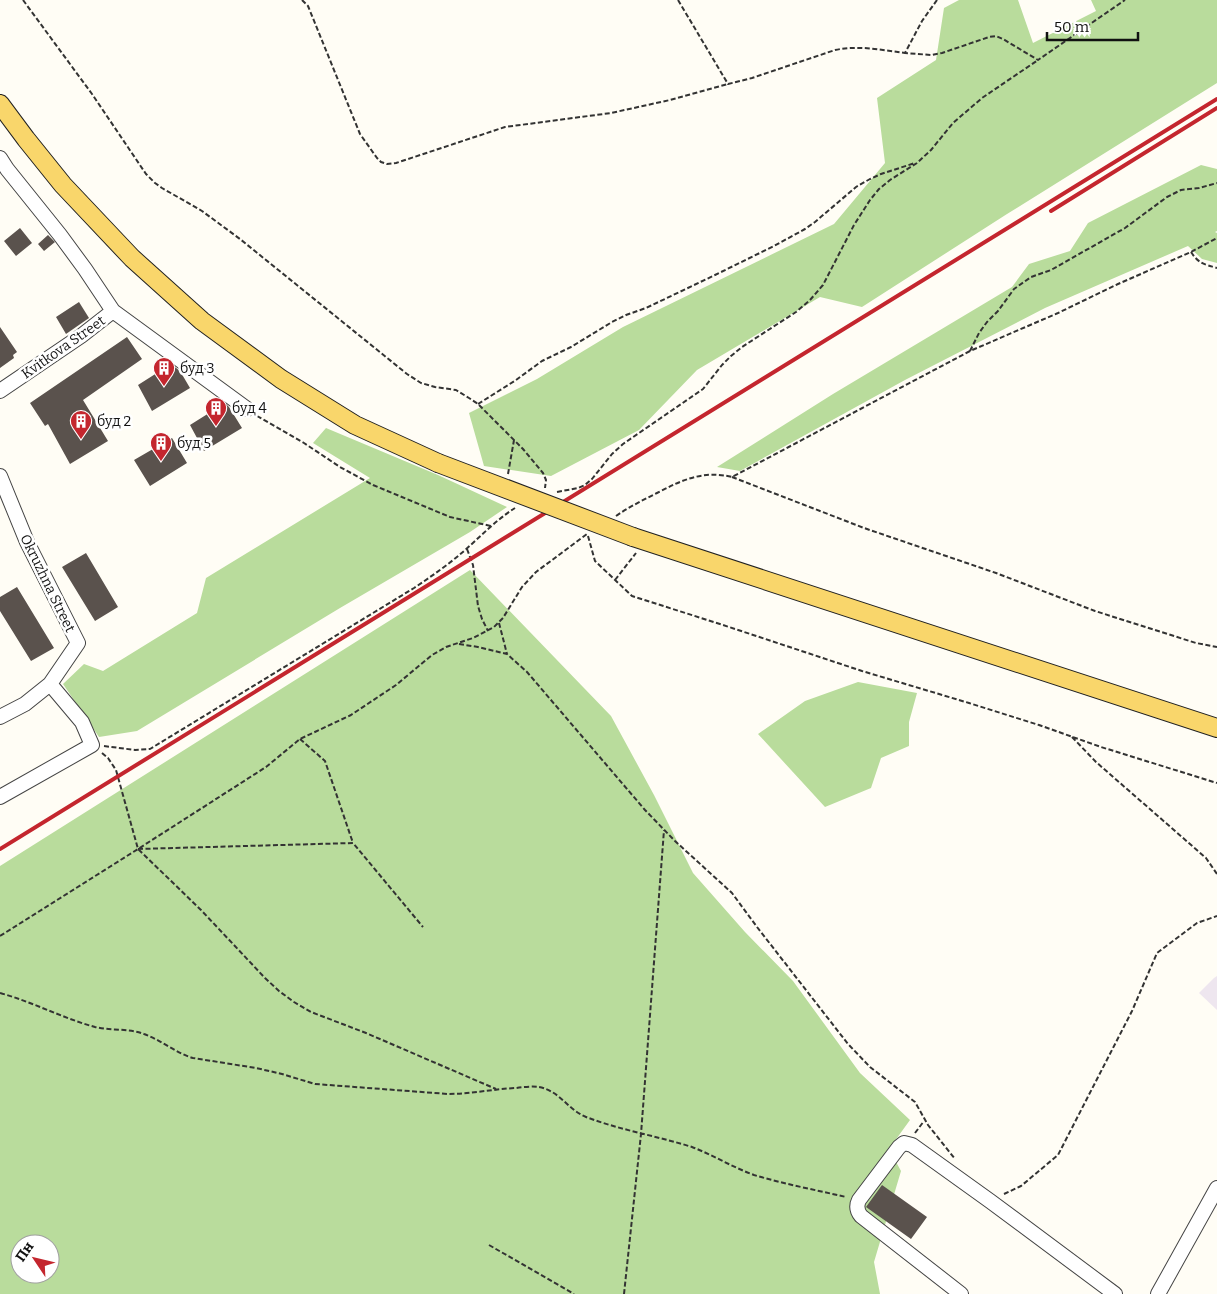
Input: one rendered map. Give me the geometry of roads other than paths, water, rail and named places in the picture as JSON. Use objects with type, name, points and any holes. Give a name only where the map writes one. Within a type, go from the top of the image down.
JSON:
[{"type":"main road","points":[[0,104],[26,140],[63,185],[132,258],[202,321],[281,380],[355,425],[438,463],[639,540],[1217,728]]},
{"type":"street","points":[[2,167],[64,240],[113,311]]},
{"type":"street","name":"Kvitkova Street","points":[[0,391],[81,336],[113,311],[247,409]]},
{"type":"street","name":"Okruzhna Street","points":[[0,476],[27,542],[78,643],[50,684]]},
{"type":"street","points":[[0,717],[25,704],[50,684],[82,722],[92,745],[0,797]]},
{"type":"street","points":[[961,1294],[861,1216],[857,1208],[858,1200],[904,1143],[912,1145],[1115,1294]]},
{"type":"street","points":[[1158,1294],[1217,1188]]},
{"type":"railway","points":[[0,849],[1217,99]]},
{"type":"railway","points":[[1051,211],[1217,108]]},
{"type":"place","name":"буд 3","points":[[164,387]]},
{"type":"place","name":"буд 4","points":[[216,427]]},
{"type":"place","name":"буд 2","points":[[81,440]]},
{"type":"place","name":"буд 5","points":[[161,462]]}]
